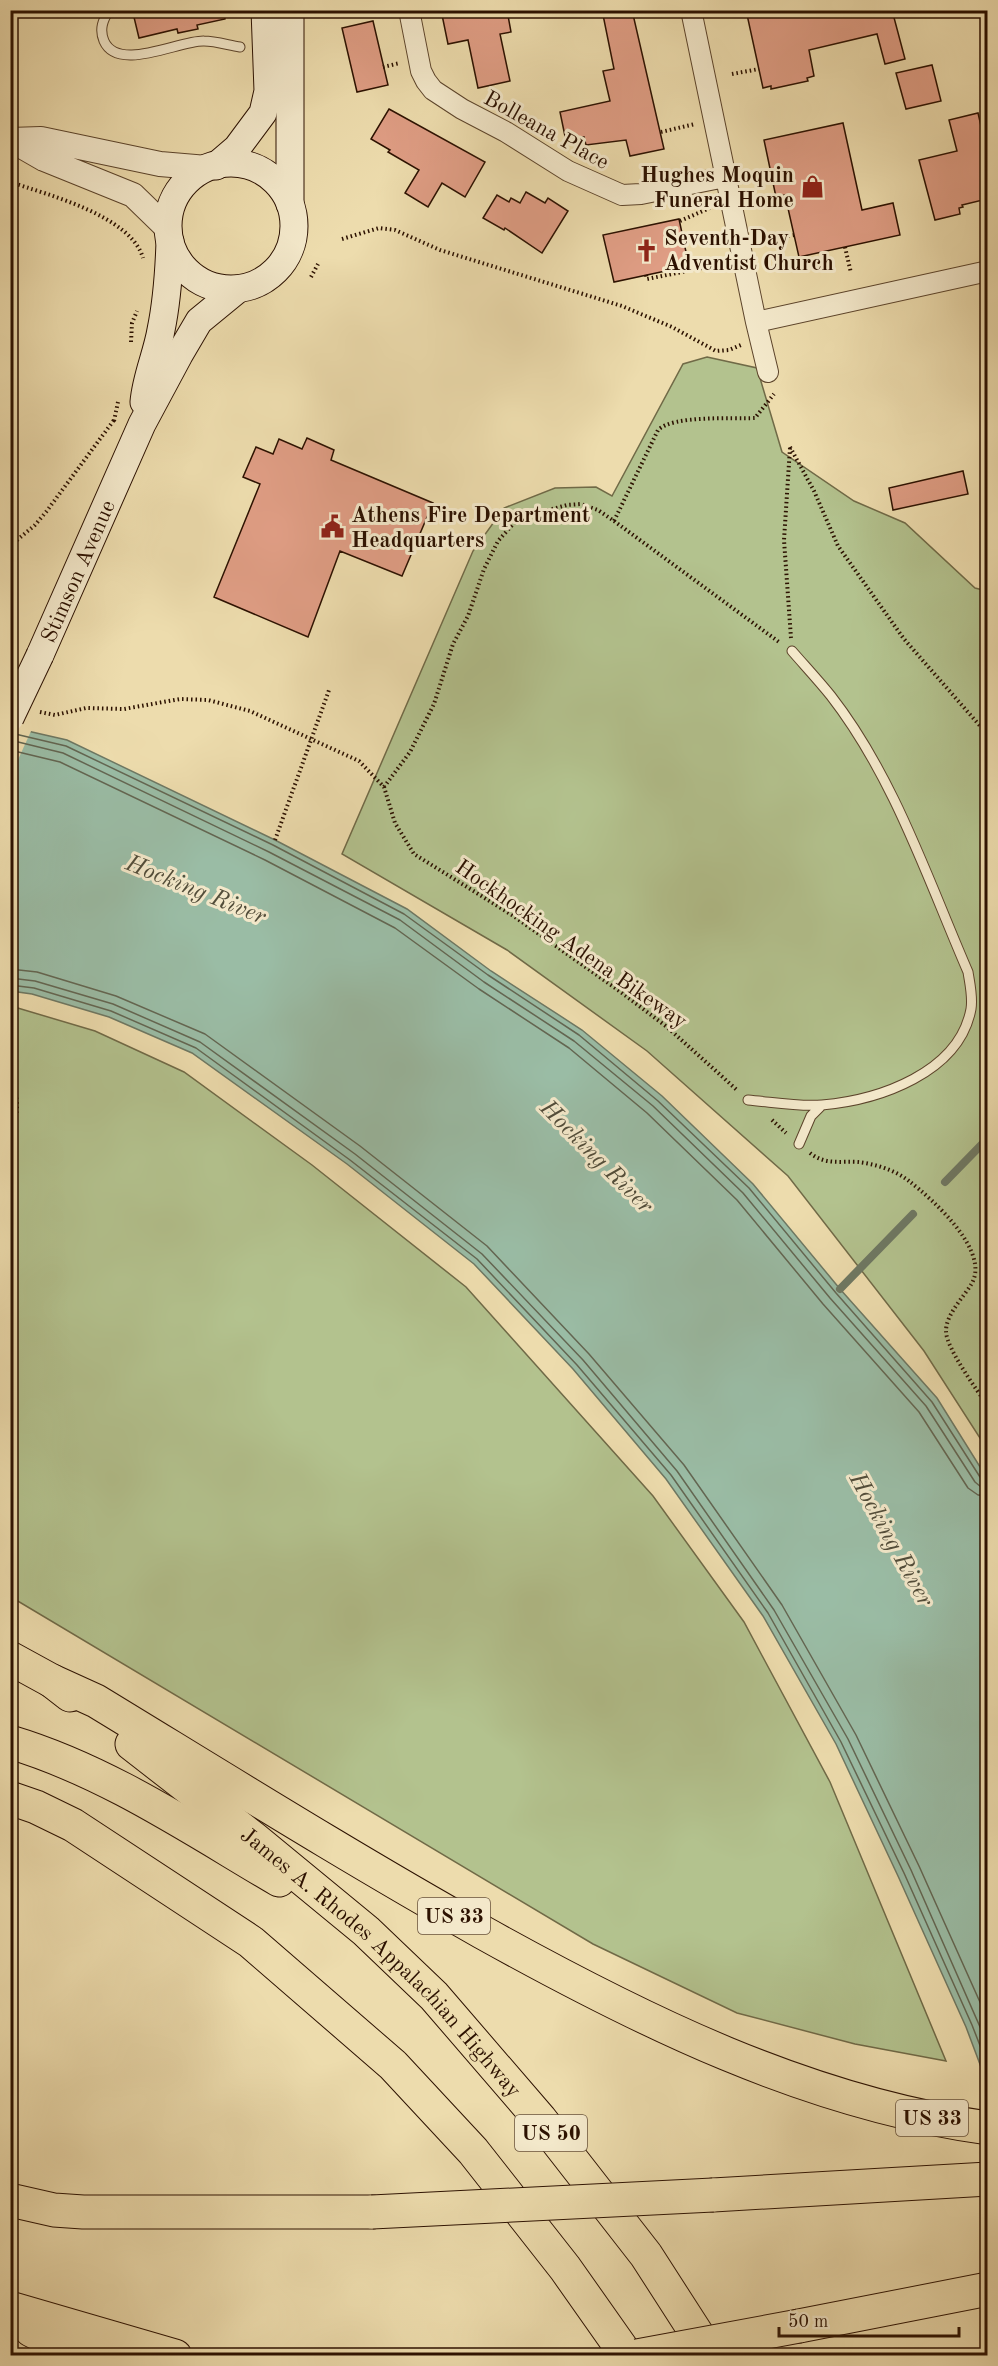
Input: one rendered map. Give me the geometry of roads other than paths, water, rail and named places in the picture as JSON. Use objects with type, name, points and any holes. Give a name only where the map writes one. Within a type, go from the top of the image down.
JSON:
[{"type":"highway","name":"James A. Rhodes Appalachian Highway","points":[[10,1658],[52,1681],[253,1838],[366,1931],[434,1996],[540,2119],[646,2256],[711,2355]]},
{"type":"highway","name":"US 33","points":[[52,1681],[96,1701],[401,1887],[579,1986],[703,2044],[813,2087],[877,2106],[987,2128]]},
{"type":"highway","points":[[10,1742],[36,1749],[71,1764],[155,1806],[366,1931]]},
{"type":"highway","points":[[10,1798],[36,1807],[73,1825],[251,1942],[393,2065],[473,2151],[565,2268],[627,2355]]},
{"type":"highway","points":[[10,2200],[54,2210],[83,2212],[372,2212],[987,2179]]},
{"type":"highway","points":[[637,2355],[987,2289]]},
{"type":"highway","points":[[10,2308],[175,2355]]},
{"type":"highway","points":[[10,2319],[82,2355]]},
{"type":"main road","points":[[265,10],[268,91],[263,113],[237,148],[212,167],[192,177],[180,190],[172,206],[170,236],[182,266],[196,278],[212,286],[238,289],[265,279],[280,266],[285,258],[294,230],[290,204],[290,10]]},
{"type":"main road","points":[[212,167],[235,164],[249,166],[262,172],[279,185],[290,204]]},
{"type":"main road","name":"Stimson Avenue","points":[[142,424],[146,389],[162,328],[169,277],[170,236]]},
{"type":"main road","name":"Stimson Avenue","points":[[10,718],[142,424],[194,328],[207,313],[238,289]]},
{"type":"street","name":"Bolleana Place","points":[[409,10],[421,71],[434,90],[462,110],[506,132],[568,171],[622,195],[640,194],[726,177]]},
{"type":"street","points":[[691,10],[757,329],[768,372]]},
{"type":"street","points":[[11,140],[41,139],[169,166],[212,167]]},
{"type":"street","points":[[11,140],[44,159],[133,195],[170,236]]},
{"type":"street","points":[[757,329],[987,271]]},
{"type":"lane","points":[[109,10],[102,26],[102,38],[106,45],[116,52],[141,55],[202,41],[240,47]]},
{"type":"lane","points":[[748,1100],[822,1105],[881,1092],[912,1081],[940,1062],[960,1037],[971,1010],[972,992],[968,972],[899,812],[870,757],[831,697],[792,651]]},
{"type":"lane","points":[[799,1144],[811,1116],[822,1105]]},
{"type":"water","name":"Hocking River","points":[[10,727],[67,740],[275,840],[407,909],[491,971],[582,1030],[662,1096],[753,1184],[840,1289],[937,1398],[987,1478],[987,2083],[966,2027],[836,1744],[763,1616],[666,1479],[573,1369],[474,1264],[347,1164],[192,1053],[109,1017],[32,994],[11,991]]},
{"type":"waterway","points":[[945,1182],[988,1138]]},
{"type":"waterway","points":[[840,1289],[913,1214]]},
{"type":"place","name":"Hughes Moquin Funeral Home","points":[[812,187]]},
{"type":"place","name":"Seventh-Day Adventist Church","points":[[646,250]]},
{"type":"place","name":"Athens Fire Department Headquarters","points":[[333,527]]}]
